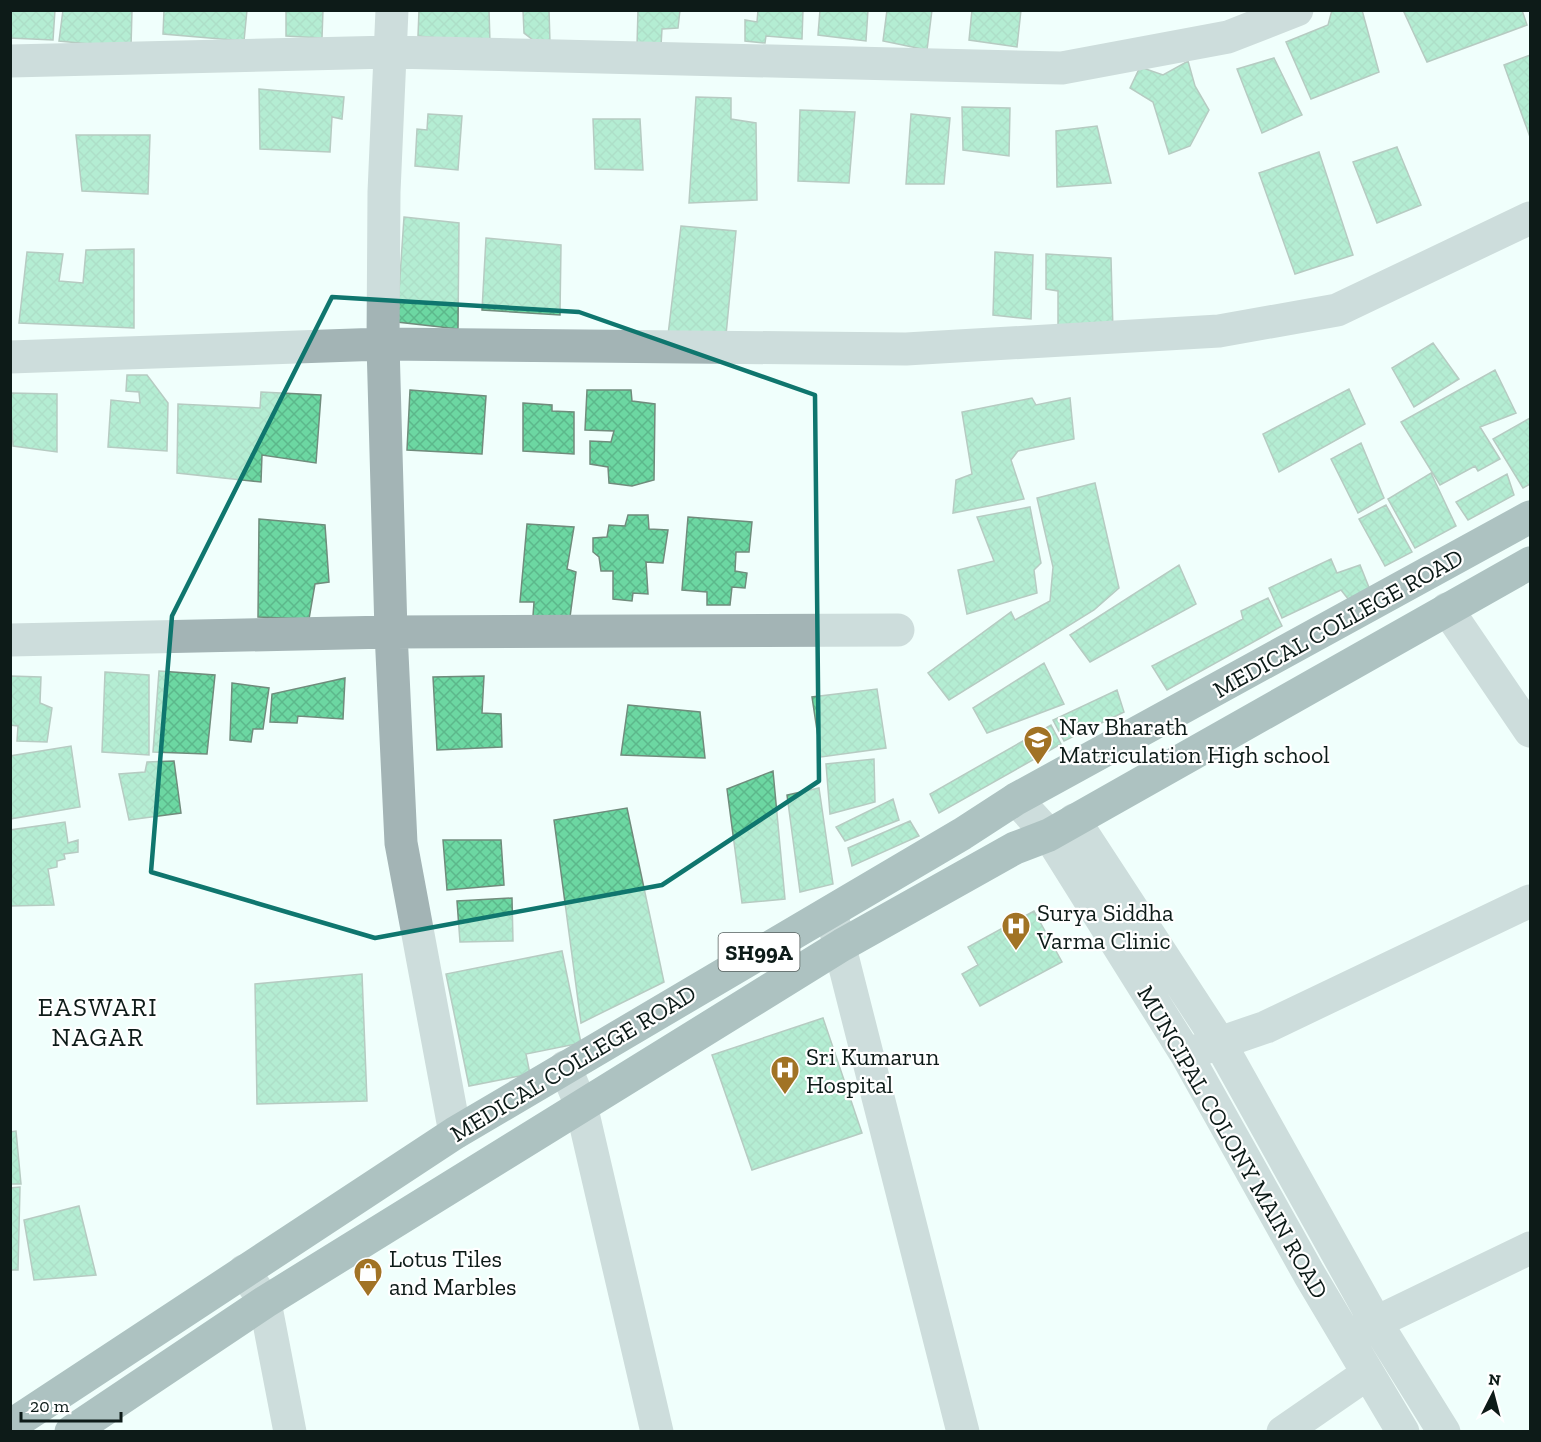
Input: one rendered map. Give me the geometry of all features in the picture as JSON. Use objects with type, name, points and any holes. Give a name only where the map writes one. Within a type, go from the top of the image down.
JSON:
[{"type":"main road","name":"MEDICAL COLLEGE ROAD","points":[[10,1426],[455,1133],[565,1067],[830,909],[962,834],[1016,799],[1530,517]]},
{"type":"main road","name":"MEDICAL COLLEGE ROAD","points":[[71,1431],[265,1302],[842,945],[1015,848],[1061,828],[1530,563]]},
{"type":"street","points":[[392,10],[384,192],[383,344],[401,843],[455,1133]]},
{"type":"street","points":[[10,60],[391,52],[1062,68],[1228,24],[1297,10]]},
{"type":"street","points":[[10,357],[383,344],[906,349],[1220,331],[1337,310],[1530,218]]},
{"type":"street","points":[[1447,609],[1530,731]]},
{"type":"street","points":[[10,640],[392,632],[898,630]]},
{"type":"street","name":"MUNCIPAL COLONY MAIN ROAD","points":[[1016,799],[1061,828],[1346,1338],[1403,1431]]},
{"type":"street","points":[[1061,828],[1221,1045],[1375,1321],[1444,1431]]},
{"type":"street","points":[[1186,1054],[1221,1045],[1266,1027],[1530,901]]},
{"type":"street","points":[[830,909],[842,945],[963,1431]]},
{"type":"street","points":[[565,1067],[581,1105],[657,1431]]},
{"type":"street","points":[[1346,1338],[1375,1321],[1530,1248]]},
{"type":"street","points":[[244,1270],[265,1302],[290,1431]]},
{"type":"street","points":[[1283,1431],[1367,1374]]},
{"type":"highlighted area","points":[[332,297],[579,312],[815,395],[819,781],[662,885],[375,938],[151,872],[172,616]]},
{"type":"building","points":[[10,10],[55,10],[53,40],[10,38]]},
{"type":"building","points":[[63,10],[132,10],[131,48],[59,41]]},
{"type":"building","points":[[164,10],[247,10],[244,41],[163,34]]},
{"type":"building","points":[[286,10],[323,10],[322,38],[286,36]]},
{"type":"building","points":[[419,10],[489,10],[490,43],[418,36]]},
{"type":"building","points":[[523,10],[549,10],[550,43],[537,43],[524,33]]},
{"type":"building","points":[[638,10],[680,10],[678,28],[662,29],[661,46],[637,46]]},
{"type":"building","points":[[758,10],[803,10],[802,39],[766,36],[765,43],[745,41],[745,20],[757,22]]},
{"type":"building","points":[[820,10],[868,10],[866,41],[818,35]]},
{"type":"building","points":[[887,10],[932,10],[927,50],[883,41]]},
{"type":"building","points":[[972,10],[1021,10],[1017,47],[969,40]]},
{"type":"building","points":[[1332,10],[1362,10],[1379,72],[1311,99],[1286,42],[1328,25]]},
{"type":"building","points":[[1403,10],[1522,10],[1527,25],[1427,62]]},
{"type":"building","points":[[1530,55],[1530,137],[1504,65]]},
{"type":"building","points":[[1274,58],[1302,115],[1262,133],[1237,69]]},
{"type":"building","points":[[1188,61],[1195,86],[1209,110],[1190,146],[1169,154],[1153,102],[1130,88],[1140,67],[1163,75]]},
{"type":"building","points":[[259,89],[344,97],[342,119],[332,117],[330,152],[260,149]]},
{"type":"building","points":[[696,97],[731,98],[731,119],[756,123],[757,200],[689,203]]},
{"type":"building","points":[[962,107],[1010,108],[1009,156],[963,150]]},
{"type":"building","points":[[800,110],[855,112],[849,183],[798,181]]},
{"type":"building","points":[[428,114],[462,116],[458,170],[415,166],[417,129],[427,130]]},
{"type":"building","points":[[911,114],[950,118],[944,184],[906,184]]},
{"type":"building","points":[[593,119],[640,119],[643,170],[595,169]]},
{"type":"building","points":[[1097,126],[1111,183],[1057,187],[1056,131]]},
{"type":"building","points":[[76,135],[150,135],[148,194],[82,191]]},
{"type":"building","points":[[1397,147],[1421,205],[1377,223],[1353,162]]},
{"type":"building","points":[[1319,152],[1353,255],[1295,274],[1259,173]]},
{"type":"building","points":[[404,217],[459,223],[458,329],[397,322]]},
{"type":"building","points":[[681,226],[736,231],[726,335],[668,335]]},
{"type":"building","points":[[486,238],[561,245],[560,315],[482,310]]},
{"type":"building","points":[[134,249],[134,328],[19,323],[27,252],[63,254],[59,281],[83,283],[86,250]]},
{"type":"building","points":[[995,252],[1033,255],[1031,319],[993,315]]},
{"type":"building","points":[[1046,254],[1111,258],[1113,331],[1058,333],[1058,291],[1046,289]]},
{"type":"building","points":[[1433,343],[1459,379],[1414,407],[1392,368]]},
{"type":"building","points":[[1495,370],[1516,413],[1480,427],[1500,459],[1478,471],[1475,466],[1440,485],[1401,422]]},
{"type":"building","points":[[127,375],[147,375],[168,403],[167,451],[108,447],[111,400],[140,403],[139,392],[126,391]]},
{"type":"building","points":[[1349,389],[1365,424],[1279,472],[1263,434]]},
{"type":"building","points":[[410,390],[486,396],[482,454],[407,450]]},
{"type":"building","points":[[587,390],[631,390],[632,401],[655,404],[654,480],[632,486],[609,483],[608,467],[590,464],[590,441],[611,442],[614,431],[585,430]]},
{"type":"building","points":[[261,392],[321,395],[316,463],[262,455],[261,482],[177,473],[178,404],[260,408]]},
{"type":"building","points":[[10,393],[57,394],[57,452],[13,446]]},
{"type":"building","points":[[1032,398],[1036,405],[1070,398],[1074,439],[1018,451],[1011,460],[1024,499],[953,513],[956,480],[972,474],[962,412]]},
{"type":"building","points":[[523,403],[552,405],[552,411],[574,412],[574,454],[523,451]]},
{"type":"building","points":[[1530,418],[1530,484],[1523,488],[1493,439]]},
{"type":"building","points":[[1361,443],[1384,498],[1358,513],[1331,459]]},
{"type":"building","points":[[1431,473],[1456,526],[1415,548],[1388,499]]},
{"type":"building","points":[[1507,474],[1514,495],[1468,520],[1456,502]]},
{"type":"building","points":[[1095,483],[1119,588],[1094,610],[949,700],[928,673],[1011,612],[1015,620],[1050,601],[1053,567],[1037,498]]},
{"type":"building","points":[[1386,505],[1412,552],[1385,566],[1359,519]]},
{"type":"building","points":[[1030,507],[1041,563],[1034,570],[1037,593],[967,614],[958,570],[994,561],[977,517]]},
{"type":"building","points":[[628,515],[648,515],[649,529],[668,530],[663,563],[646,562],[648,594],[633,593],[632,601],[613,599],[613,571],[601,571],[599,557],[593,552],[593,538],[607,537],[609,525],[625,526]]},
{"type":"building","points":[[688,517],[752,522],[749,552],[736,552],[735,571],[747,573],[745,588],[732,587],[730,605],[707,605],[707,592],[682,590]]},
{"type":"building","points":[[259,519],[325,525],[329,582],[315,584],[309,619],[258,617]]},
{"type":"building","points":[[527,524],[574,527],[567,569],[576,572],[570,617],[533,616],[534,602],[520,602]]},
{"type":"building","points":[[1331,559],[1337,573],[1360,565],[1370,590],[1349,600],[1341,590],[1282,618],[1269,588]]},
{"type":"building","points":[[1179,565],[1196,604],[1090,662],[1070,635]]},
{"type":"building","points":[[1268,598],[1282,626],[1167,690],[1152,666],[1243,619],[1241,611]]},
{"type":"building","points":[[1044,663],[1064,704],[987,733],[973,708]]},
{"type":"building","points":[[159,671],[215,675],[207,754],[153,752]]},
{"type":"building","points":[[105,672],[149,675],[149,755],[102,752]]},
{"type":"building","points":[[10,676],[41,677],[40,703],[52,708],[47,742],[17,741],[18,726],[10,725]]},
{"type":"building","points":[[484,676],[482,713],[501,714],[502,747],[437,750],[433,677]]},
{"type":"building","points":[[345,678],[343,719],[298,716],[297,723],[270,722],[272,694]]},
{"type":"building","points":[[232,683],[269,688],[263,729],[253,729],[251,742],[230,740]]},
{"type":"building","points":[[877,689],[886,748],[821,757],[812,697]]},
{"type":"building","points":[[1117,690],[1124,712],[1064,741],[1053,720]]},
{"type":"building","points":[[628,705],[700,712],[705,758],[621,755]]},
{"type":"building","points":[[1051,725],[1061,744],[939,813],[930,794]]},
{"type":"building","points":[[71,746],[80,807],[10,819],[10,756]]},
{"type":"building","points":[[874,759],[875,802],[830,814],[826,764]]},
{"type":"building","points":[[174,761],[181,813],[129,820],[119,774],[145,772],[147,762]]},
{"type":"building","points":[[773,771],[785,899],[742,903],[727,789]]},
{"type":"building","points":[[819,788],[833,884],[800,892],[787,795]]},
{"type":"building","points":[[893,799],[899,820],[845,841],[836,827]]},
{"type":"building","points":[[627,808],[664,982],[581,1023],[554,820]]},
{"type":"building","points":[[910,821],[919,836],[852,866],[848,848]]},
{"type":"building","points":[[65,822],[68,843],[78,840],[78,852],[64,854],[65,859],[57,861],[57,867],[48,869],[54,905],[10,906],[10,830]]},
{"type":"building","points":[[443,840],[501,840],[504,885],[447,890]]},
{"type":"building","points":[[512,898],[513,941],[460,942],[457,901]]},
{"type":"building","points":[[1034,911],[1062,962],[980,1006],[962,974],[978,965],[968,947]]},
{"type":"building","points":[[562,951],[581,1043],[526,1054],[530,1074],[469,1086],[446,974]]},
{"type":"building","points":[[362,974],[367,1101],[257,1104],[255,984]]},
{"type":"building","points":[[823,1018],[862,1133],[752,1170],[712,1055]]},
{"type":"building","points":[[16,1131],[21,1184],[10,1184],[10,1132]]},
{"type":"building","points":[[20,1187],[18,1270],[10,1270],[10,1188]]},
{"type":"building","points":[[79,1206],[96,1275],[34,1280],[24,1220]]},
{"type":"place","name":"Nav Bharath Matriculation High school","points":[[1038,766]]},
{"type":"place","name":"Surya Siddha Varma Clinic","points":[[1016,952]]},
{"type":"place","name":"Sri Kumarun Hospital","points":[[785,1096]]},
{"type":"place","name":"Lotus Tiles and Marbles","points":[[368,1298]]},
{"type":"district","name":"EASWARI NAGAR","points":[[98,1022]]}]
